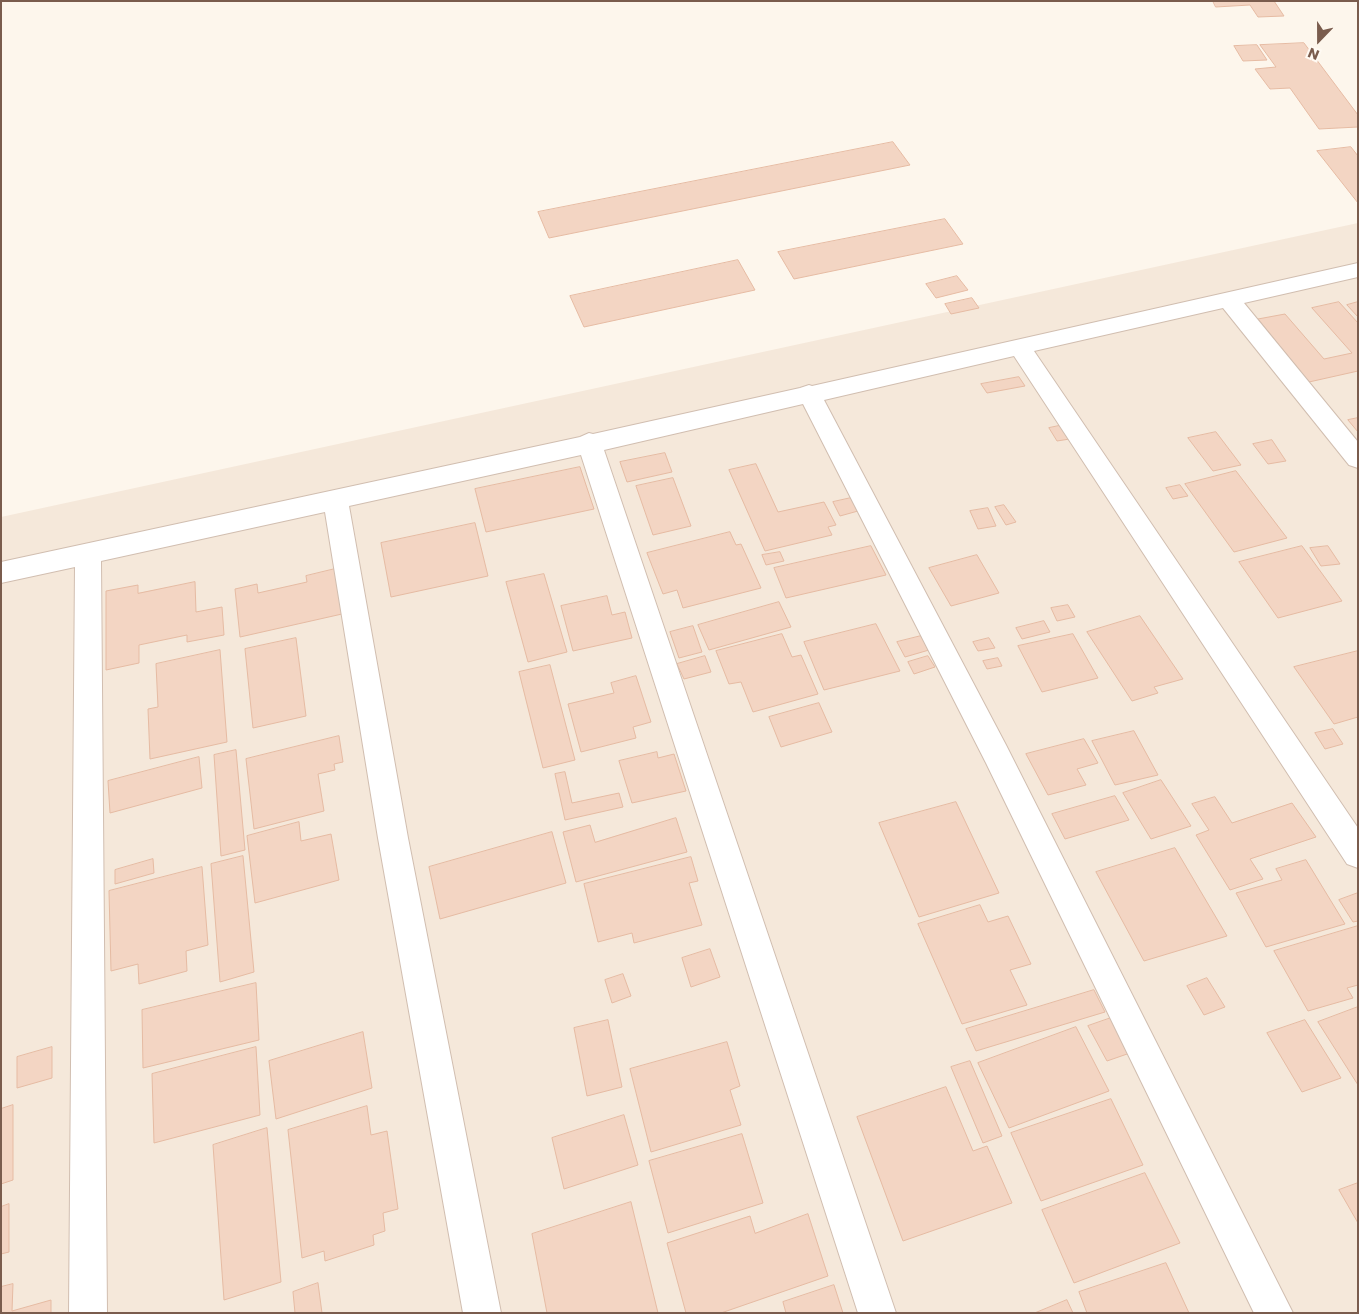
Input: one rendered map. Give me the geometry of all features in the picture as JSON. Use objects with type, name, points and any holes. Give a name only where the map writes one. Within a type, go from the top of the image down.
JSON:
[{"type":"street","points":[[1,573],[589,442],[684,423],[809,393],[1358,270]]},
{"type":"street","points":[[1228,299],[1358,459]]},
{"type":"street","points":[[1019,346],[1358,854]]},
{"type":"street","points":[[809,393],[996,754],[1274,1313]]},
{"type":"street","points":[[589,442],[877,1313]]},
{"type":"street","points":[[335,499],[395,848],[482,1313]]},
{"type":"street","points":[[88,554],[88,1313]]},
{"type":"shaded area","points":[[1358,223],[1358,1313],[1,1313],[1,517]]},
{"type":"building","points":[[1213,1],[1274,1],[1284,16],[1258,17],[1250,5],[1216,7]]},
{"type":"building","points":[[1304,43],[1358,115],[1358,127],[1319,129],[1290,88],[1270,89],[1255,69],[1276,67],[1260,45]]},
{"type":"building","points":[[1257,45],[1267,60],[1243,61],[1234,46]]},
{"type":"building","points":[[893,142],[910,165],[549,238],[538,212]]},
{"type":"building","points":[[1351,147],[1358,156],[1358,203],[1317,151]]},
{"type":"building","points":[[945,219],[963,244],[794,279],[778,252]]},
{"type":"building","points":[[738,260],[755,290],[584,327],[570,296]]},
{"type":"building","points":[[957,276],[968,290],[936,298],[926,284]]},
{"type":"building","points":[[972,298],[979,308],[951,314],[945,304]]},
{"type":"building","points":[[1339,302],[1358,323],[1358,371],[1309,382],[1258,319],[1285,314],[1324,359],[1352,353],[1312,308]]},
{"type":"building","points":[[1358,302],[1358,317],[1347,305]]},
{"type":"building","points":[[1019,377],[1025,386],[987,393],[981,384]]},
{"type":"building","points":[[1358,418],[1358,432],[1348,420]]},
{"type":"building","points":[[1068,424],[1076,438],[1057,441],[1049,428]]},
{"type":"building","points":[[1216,432],[1241,465],[1213,471],[1188,438]]},
{"type":"building","points":[[1272,440],[1286,461],[1268,464],[1253,444]]},
{"type":"building","points":[[665,453],[672,472],[627,482],[620,462]]},
{"type":"building","points":[[756,464],[778,512],[824,502],[836,525],[828,527],[832,535],[765,551],[729,470]]},
{"type":"building","points":[[580,467],[594,509],[486,532],[475,489]]},
{"type":"building","points":[[1236,471],[1287,538],[1234,552],[1185,484]]},
{"type":"building","points":[[673,478],[691,526],[653,535],[636,486]]},
{"type":"building","points":[[1180,485],[1188,496],[1173,499],[1166,488]]},
{"type":"building","points":[[851,498],[858,511],[840,516],[833,502]]},
{"type":"building","points":[[1004,505],[1016,522],[1006,525],[995,507]]},
{"type":"building","points":[[988,508],[996,526],[978,529],[970,511]]},
{"type":"building","points":[[475,523],[488,576],[391,597],[381,543]]},
{"type":"building","points":[[730,532],[736,545],[741,544],[761,588],[683,608],[677,590],[663,594],[647,553]]},
{"type":"building","points":[[871,546],[886,575],[786,598],[774,568]]},
{"type":"building","points":[[1302,546],[1342,601],[1278,618],[1239,562]]},
{"type":"building","points":[[1328,546],[1340,564],[1321,566],[1310,548]]},
{"type":"building","points":[[780,552],[784,561],[766,565],[762,555]]},
{"type":"building","points":[[977,555],[999,593],[951,606],[929,568]]},
{"type":"building","points":[[335,569],[342,614],[240,637],[235,589],[257,584],[258,593],[307,582],[306,576]]},
{"type":"building","points":[[544,574],[567,652],[528,662],[506,582]]},
{"type":"building","points":[[195,582],[196,612],[222,607],[224,635],[187,642],[187,635],[139,645],[139,663],[106,670],[106,591],[138,585],[138,593]]},
{"type":"building","points":[[607,596],[612,615],[625,612],[632,638],[573,651],[561,606]]},
{"type":"building","points":[[779,602],[791,627],[709,650],[698,625]]},
{"type":"building","points":[[1068,605],[1075,617],[1057,621],[1051,608]]},
{"type":"building","points":[[1140,616],[1183,679],[1154,687],[1158,693],[1132,701],[1087,632]]},
{"type":"building","points":[[1044,621],[1050,632],[1022,639],[1016,628]]},
{"type":"building","points":[[876,624],[900,671],[824,690],[804,642]]},
{"type":"building","points":[[693,626],[702,652],[679,658],[670,632]]},
{"type":"building","points":[[782,634],[792,657],[801,655],[818,694],[753,712],[741,682],[729,684],[716,651]]},
{"type":"building","points":[[1073,634],[1098,678],[1042,692],[1018,646]]},
{"type":"building","points":[[921,636],[929,650],[905,657],[897,642]]},
{"type":"building","points":[[296,638],[306,716],[253,728],[245,649]]},
{"type":"building","points":[[989,638],[995,648],[978,651],[973,642]]},
{"type":"building","points":[[220,650],[227,742],[150,759],[148,709],[158,707],[156,664]]},
{"type":"building","points":[[1358,651],[1358,717],[1334,724],[1294,667]]},
{"type":"building","points":[[705,656],[711,672],[684,679],[677,664]]},
{"type":"building","points":[[928,656],[935,667],[914,674],[908,662]]},
{"type":"building","points":[[998,658],[1002,666],[987,669],[983,661]]},
{"type":"building","points":[[550,665],[575,760],[543,768],[519,672]]},
{"type":"building","points":[[636,676],[651,722],[633,727],[636,738],[581,752],[568,704],[614,693],[611,683]]},
{"type":"building","points":[[819,703],[832,732],[781,747],[769,717]]},
{"type":"building","points":[[1333,729],[1343,744],[1325,749],[1315,733]]},
{"type":"building","points":[[1134,731],[1158,775],[1115,785],[1092,741]]},
{"type":"building","points":[[339,736],[343,762],[334,764],[335,770],[318,774],[324,811],[254,829],[246,759]]},
{"type":"building","points":[[1084,739],[1098,763],[1077,769],[1086,785],[1048,795],[1026,754]]},
{"type":"building","points":[[236,750],[245,850],[221,856],[214,755]]},
{"type":"building","points":[[657,752],[658,758],[674,754],[686,791],[632,803],[619,761]]},
{"type":"building","points":[[199,757],[202,788],[110,813],[108,781]]},
{"type":"building","points":[[565,772],[572,803],[619,793],[623,807],[565,820],[555,774]]},
{"type":"building","points":[[1161,780],[1191,826],[1151,839],[1123,793]]},
{"type":"building","points":[[1115,796],[1129,820],[1065,839],[1052,814]]},
{"type":"building","points":[[1215,797],[1232,823],[1292,803],[1316,837],[1250,859],[1263,879],[1230,890],[1196,835],[1209,830],[1192,804]]},
{"type":"building","points":[[956,802],[999,893],[919,917],[879,823]]},
{"type":"building","points":[[676,818],[687,852],[576,882],[563,832],[590,825],[595,842]]},
{"type":"building","points":[[299,822],[301,841],[331,834],[339,880],[255,903],[247,836]]},
{"type":"building","points":[[552,832],[566,883],[440,919],[429,867]]},
{"type":"building","points":[[1175,848],[1227,936],[1144,961],[1096,872]]},
{"type":"building","points":[[243,856],[254,972],[220,982],[211,864]]},
{"type":"building","points":[[691,857],[698,881],[689,883],[702,925],[634,943],[632,933],[598,942],[584,884]]},
{"type":"building","points":[[153,859],[154,873],[115,884],[115,870]]},
{"type":"building","points":[[1306,860],[1345,924],[1266,947],[1236,893],[1282,880],[1276,869]]},
{"type":"building","points":[[202,867],[208,945],[186,951],[187,971],[139,984],[138,964],[111,971],[109,891]]},
{"type":"building","points":[[1358,893],[1358,921],[1353,922],[1339,900]]},
{"type":"building","points":[[980,905],[988,922],[1008,916],[1031,964],[1010,970],[1027,1005],[962,1024],[918,924]]},
{"type":"building","points":[[1358,926],[1358,985],[1347,988],[1353,998],[1308,1011],[1274,951]]},
{"type":"building","points":[[710,949],[720,977],[691,987],[682,958]]},
{"type":"building","points":[[623,974],[631,996],[612,1003],[605,980]]},
{"type":"building","points":[[1207,978],[1225,1007],[1204,1015],[1187,986]]},
{"type":"building","points":[[256,983],[259,1040],[143,1068],[142,1010]]},
{"type":"building","points":[[1094,990],[1105,1012],[976,1051],[966,1029]]},
{"type":"building","points":[[1358,1007],[1358,1085],[1318,1022]]},
{"type":"building","points":[[1111,1018],[1130,1053],[1107,1061],[1088,1026]]},
{"type":"building","points":[[608,1020],[622,1087],[587,1096],[574,1028]]},
{"type":"building","points":[[1305,1020],[1341,1078],[1302,1092],[1267,1033]]},
{"type":"building","points":[[1076,1027],[1109,1091],[1009,1128],[978,1063]]},
{"type":"building","points":[[363,1032],[372,1088],[276,1119],[269,1061]]},
{"type":"building","points":[[727,1042],[740,1086],[730,1090],[741,1125],[651,1152],[630,1069]]},
{"type":"building","points":[[52,1047],[52,1078],[17,1088],[17,1057]]},
{"type":"building","points":[[256,1047],[260,1115],[154,1143],[152,1074]]},
{"type":"building","points":[[970,1061],[1002,1136],[983,1143],[951,1067]]},
{"type":"building","points":[[946,1087],[973,1151],[987,1146],[1012,1203],[903,1241],[857,1117]]},
{"type":"building","points":[[1111,1099],[1143,1165],[1041,1201],[1011,1133]]},
{"type":"building","points":[[13,1105],[13,1180],[1,1184],[1,1109]]},
{"type":"building","points":[[367,1106],[371,1135],[387,1131],[398,1209],[383,1213],[385,1231],[373,1235],[374,1245],[325,1261],[324,1251],[302,1258],[288,1130]]},
{"type":"building","points":[[624,1115],[638,1165],[564,1189],[552,1138]]},
{"type":"building","points":[[267,1128],[281,1282],[224,1300],[213,1145]]},
{"type":"building","points":[[742,1134],[763,1203],[668,1233],[649,1161]]},
{"type":"building","points":[[1145,1173],[1180,1243],[1074,1283],[1042,1210]]},
{"type":"building","points":[[1358,1183],[1358,1223],[1339,1190]]},
{"type":"building","points":[[631,1202],[658,1313],[547,1313],[532,1234]]},
{"type":"building","points":[[9,1204],[9,1252],[1,1254],[1,1207]]},
{"type":"building","points":[[808,1214],[828,1276],[721,1313],[686,1313],[667,1243],[750,1216],[755,1233]]},
{"type":"building","points":[[1166,1263],[1189,1313],[1087,1313],[1079,1292]]},
{"type":"building","points":[[318,1283],[322,1313],[295,1313],[293,1292]]},
{"type":"building","points":[[13,1284],[12,1311],[51,1300],[51,1313],[1,1313],[1,1287]]},
{"type":"building","points":[[834,1285],[843,1313],[786,1313],[783,1302]]},
{"type":"building","points":[[1067,1300],[1073,1313],[1035,1313]]}]
